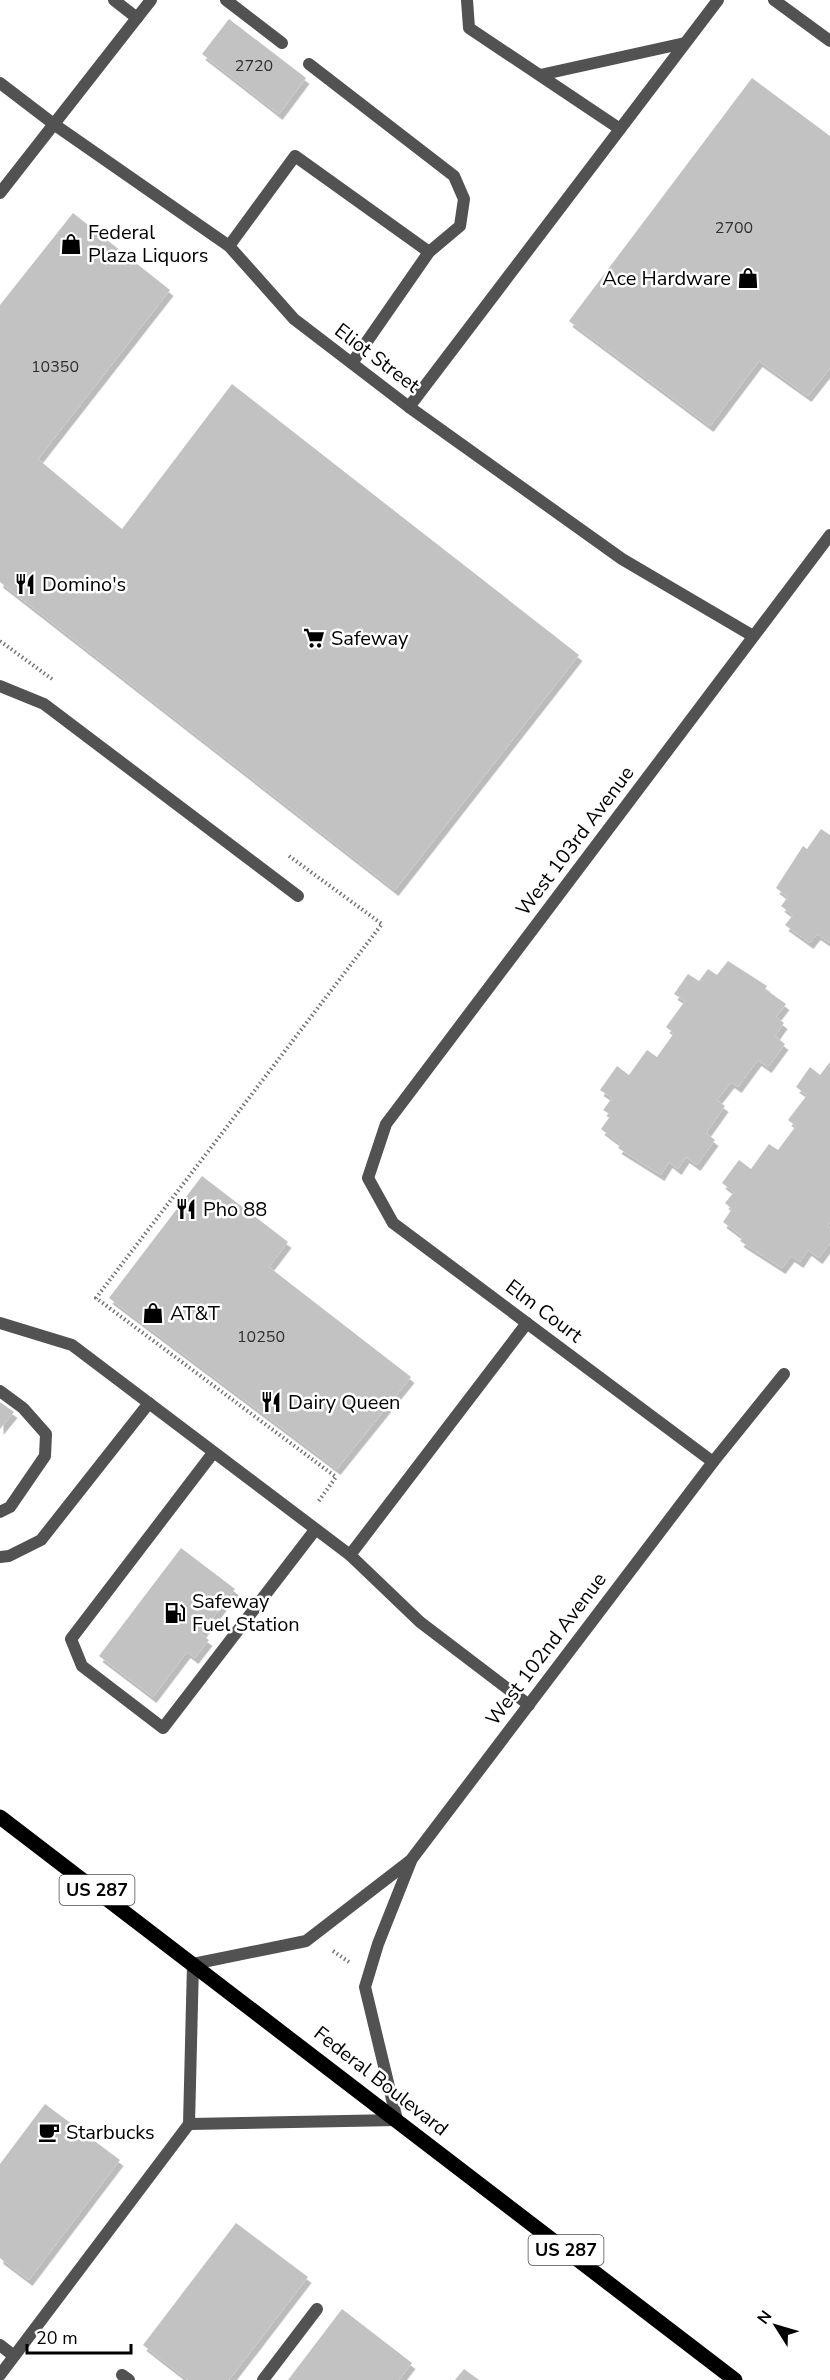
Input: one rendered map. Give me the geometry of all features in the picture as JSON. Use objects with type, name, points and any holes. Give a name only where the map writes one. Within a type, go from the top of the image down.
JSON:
[{"type":"main road","name":"Federal Boulevard","points":[[0,1817],[735,2380]]},
{"type":"street","points":[[114,0],[137,18]]},
{"type":"street","points":[[0,193],[151,0]]},
{"type":"street","points":[[225,0],[282,43]]},
{"type":"street","points":[[467,0],[469,28],[620,129]]},
{"type":"street","points":[[409,407],[718,0]]},
{"type":"street","points":[[774,0],[830,41]]},
{"type":"street","points":[[540,75],[685,43]]},
{"type":"street","points":[[309,64],[454,176],[464,199],[460,226],[429,252],[352,363]]},
{"type":"street","name":"Eliot Street","points":[[0,83],[55,125],[229,246],[294,319],[409,407],[622,559],[753,636]]},
{"type":"street","points":[[229,246],[295,156],[429,252]]},
{"type":"street","name":"West 103rd Avenue","points":[[368,1178],[386,1124],[830,535]]},
{"type":"street","points":[[0,686],[44,704],[297,896]]},
{"type":"street","name":"Elm Court","points":[[368,1178],[393,1223],[712,1462]]},
{"type":"street","points":[[0,1323],[72,1345],[350,1555],[420,1622],[529,1705]]},
{"type":"street","points":[[350,1555],[527,1323]]},
{"type":"street","name":"West 102nd Avenue","points":[[194,1964],[306,1941],[411,1860],[712,1462],[784,1374]]},
{"type":"street","points":[[0,1390],[23,1408],[46,1434],[45,1456],[10,1507],[0,1512]]},
{"type":"street","points":[[0,1557],[9,1556],[41,1540],[148,1404]]},
{"type":"street","points":[[213,1453],[71,1640],[82,1666],[163,1728],[315,1530]]},
{"type":"street","name":"West 102nd Avenue","points":[[397,2120],[365,1987],[378,1944],[411,1860]]},
{"type":"street","points":[[0,2375],[189,2124],[194,1964]]},
{"type":"street","points":[[189,2124],[397,2120]]},
{"type":"street","points":[[263,2380],[317,2309]]},
{"type":"street","points":[[0,2345],[14,2356]]},
{"type":"path","points":[[0,641],[53,680]]},
{"type":"path","points":[[281,850],[382,924],[96,1298],[336,1478],[304,1522]]},
{"type":"path","points":[[328,1947],[352,1964]]},
{"type":"building","points":[[229,19],[306,78],[279,114],[202,54]]},
{"type":"building","points":[[752,78],[830,136],[830,368],[808,396],[759,361],[710,426],[569,321]]},
{"type":"building","name":"Safeway","points":[[73,213],[170,290],[38,459],[122,529],[232,384],[579,655],[395,890],[0,582],[0,305]]},
{"type":"building","points":[[821,829],[830,835],[830,943],[817,934],[810,943],[785,925],[793,915],[781,906],[788,897],[776,888],[803,846],[807,849]]},
{"type":"building","points":[[728,961],[767,986],[765,989],[786,1004],[776,1017],[784,1023],[775,1036],[785,1044],[768,1067],[758,1060],[738,1087],[731,1082],[717,1100],[725,1106],[706,1133],[715,1140],[697,1165],[686,1157],[678,1169],[669,1162],[661,1175],[618,1148],[621,1144],[601,1129],[611,1115],[603,1110],[612,1098],[600,1090],[617,1066],[629,1075],[647,1050],[657,1057],[674,1033],[666,1027],[685,1001],[674,994],[688,974],[699,981],[708,969],[717,975]]},
{"type":"building","points":[[830,1062],[830,1223],[827,1226],[830,1228],[830,1243],[819,1258],[808,1250],[800,1262],[791,1256],[782,1268],[740,1241],[743,1237],[723,1222],[732,1209],[725,1203],[734,1192],[722,1183],[739,1160],[751,1169],[769,1144],[778,1150],[796,1126],[788,1120],[807,1095],[796,1087],[810,1067],[820,1075]]},
{"type":"building","points":[[202,1176],[288,1242],[269,1267],[411,1377],[337,1469],[109,1298]]},
{"type":"building","points":[[0,1402],[14,1412],[0,1429]]},
{"type":"building","name":"Safeway Fuel Station","points":[[181,1548],[235,1589],[201,1634],[209,1640],[195,1658],[187,1652],[153,1697],[99,1656]]},
{"type":"building","points":[[45,2104],[120,2160],[29,2280],[0,2258],[0,2164]]},
{"type":"building","points":[[236,2223],[308,2277],[229,2380],[188,2380],[143,2345]]},
{"type":"building","points":[[342,2309],[412,2363],[399,2380],[288,2380]]},
{"type":"building","points":[[464,2369],[479,2380],[455,2380]]},
{"type":"place","name":"Federal Plaza Liquors","points":[[71,244]]},
{"type":"place","name":"Ace Hardware","points":[[748,278]]},
{"type":"place","name":"Domino's","points":[[25,584]]},
{"type":"place","name":"Safeway","points":[[314,638]]},
{"type":"place","name":"Pho 88","points":[[186,1209]]},
{"type":"place","name":"AT&T","points":[[153,1313]]},
{"type":"place","name":"Dairy Queen","points":[[271,1402]]},
{"type":"place","name":"Safeway Fuel Station","points":[[175,1613]]},
{"type":"place","name":"Starbucks","points":[[49,2132]]}]
